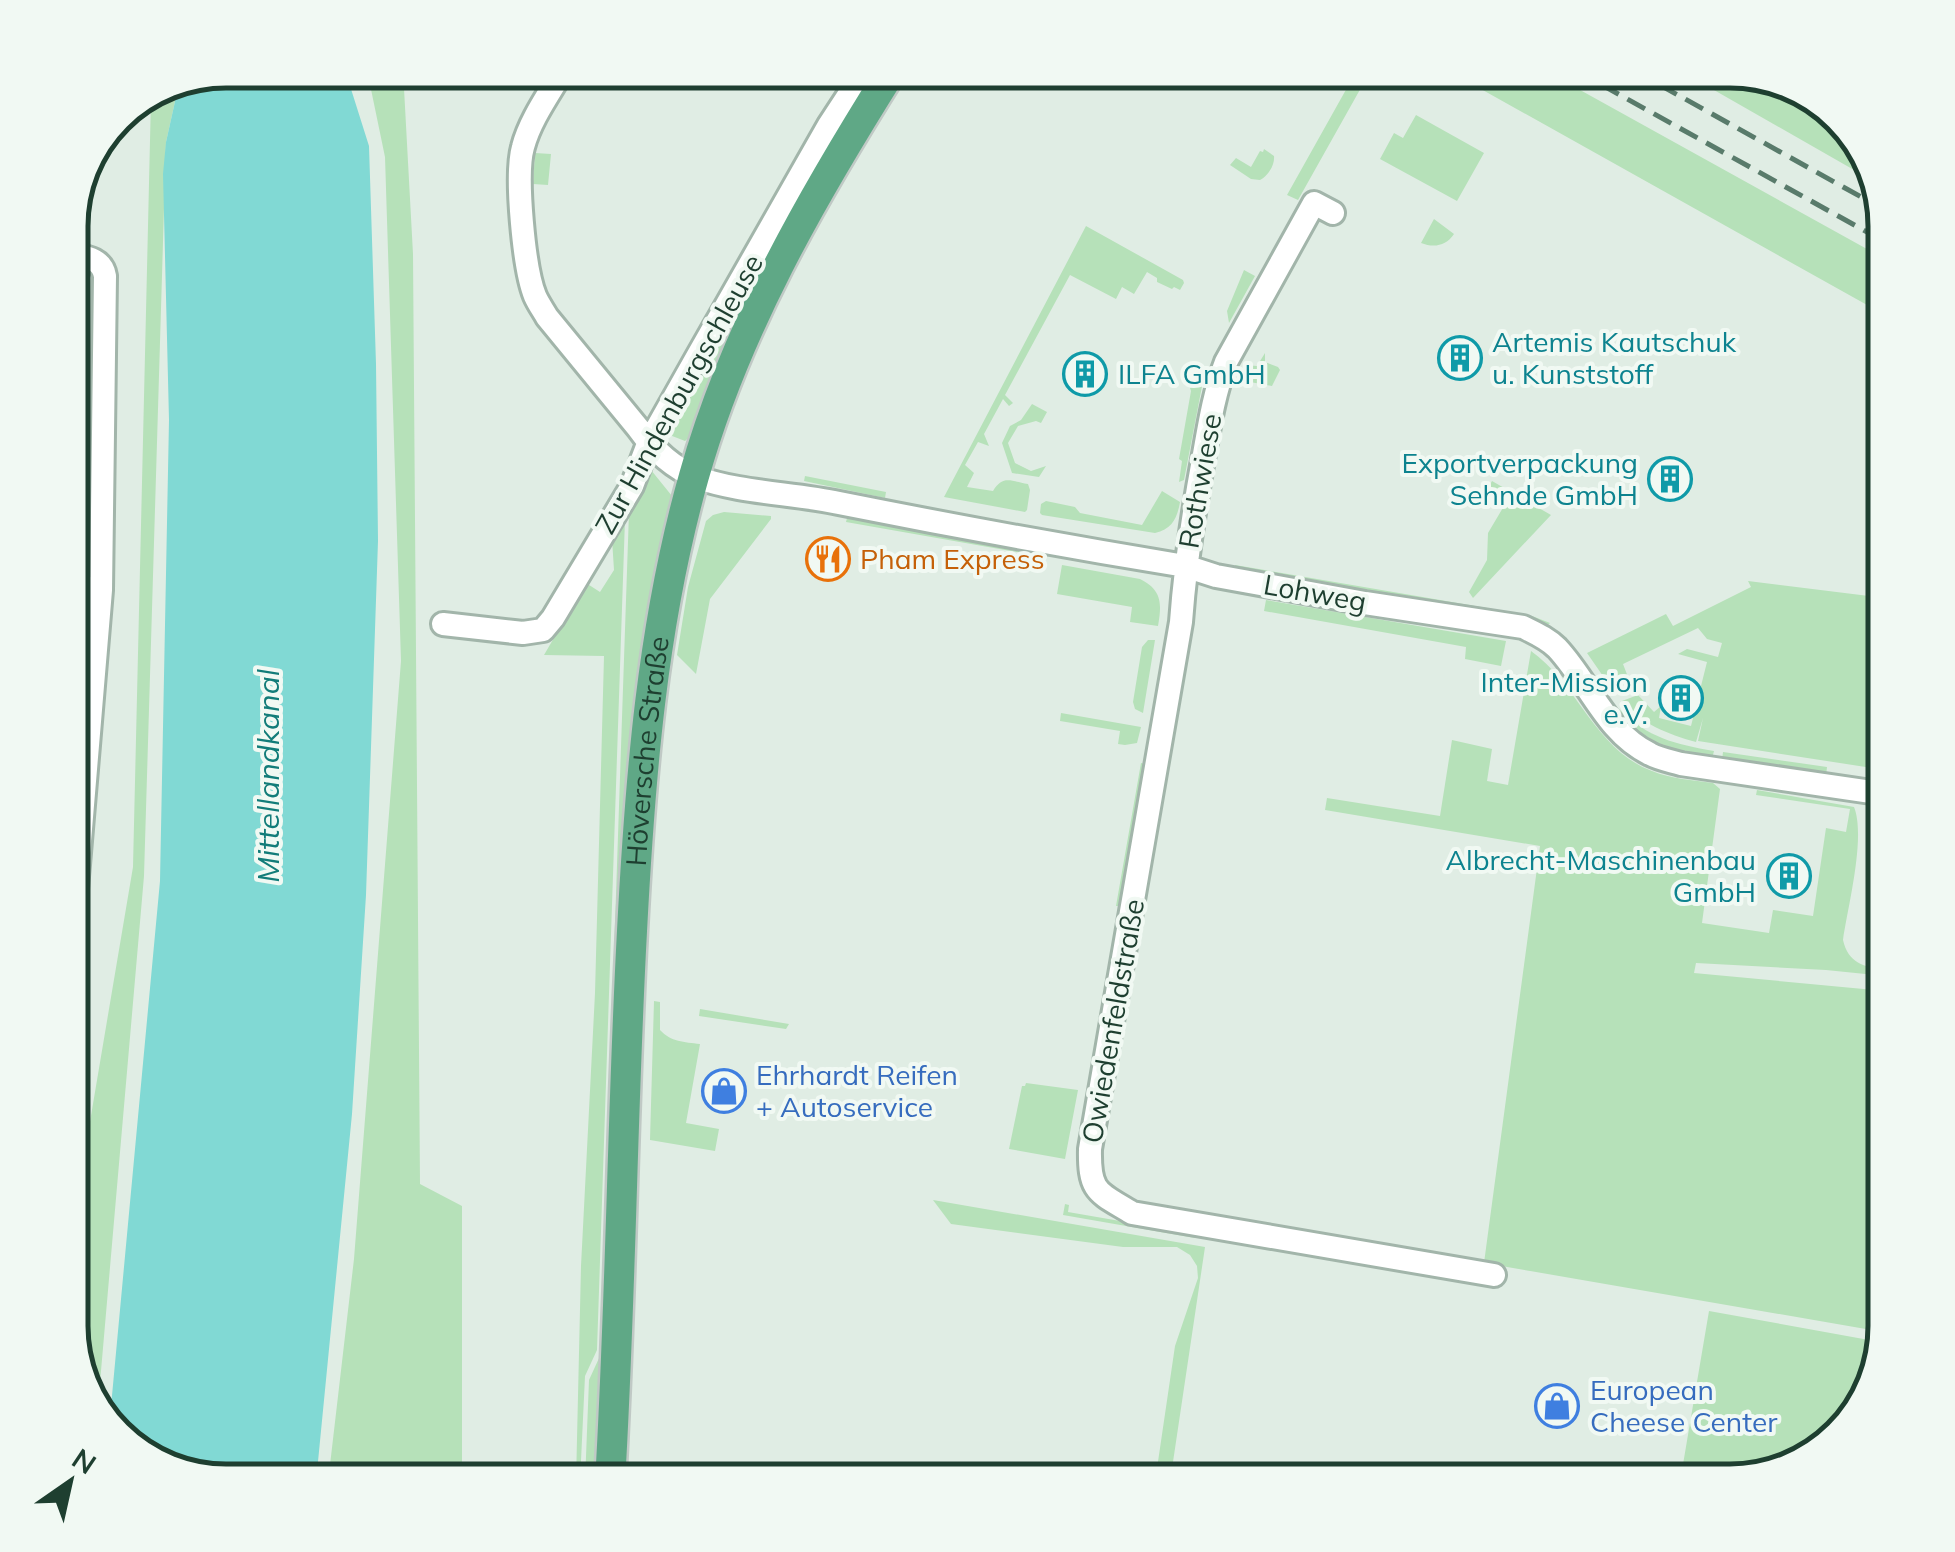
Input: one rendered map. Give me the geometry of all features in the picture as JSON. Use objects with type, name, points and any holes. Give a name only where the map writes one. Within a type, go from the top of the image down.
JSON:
[{"type":"main road","name":"Höversche Straße","points":[[611,1464],[629,984],[642,784],[654,670],[676,548],[694,476],[759,303],[821,187],[881,88]]},
{"type":"street","points":[[552,88],[522,150],[520,195],[536,298],[648,444],[694,476]]},
{"type":"street","name":"Zur Hindenburgschleuse","points":[[443,624],[524,633],[543,630],[553,618],[632,486],[648,444],[853,88]]},
{"type":"street","name":"Rothwiese","points":[[1185,566],[1214,400],[1226,362],[1314,203],[1333,213]]},
{"type":"street","points":[[88,259],[97,262],[105,276],[101,590],[88,745]]},
{"type":"street","name":"Lohweg","points":[[694,476],[721,484],[1185,566],[1216,576],[1523,628],[1556,646],[1612,724],[1650,754],[1681,764],[1868,792]]},
{"type":"street","name":"Owiedenfeldstraße","points":[[1185,566],[1182,622],[1090,1149],[1096,1190],[1132,1213],[1494,1276]]},
{"type":"street","points":[[88,589],[101,590]]},
{"type":"green space","points":[[371,88],[404,88],[413,254],[420,1184],[462,1206],[462,1464],[330,1464],[354,1259],[401,661],[385,157]]},
{"type":"green space","points":[[1347,88],[1361,88],[1298,200],[1287,195]]},
{"type":"green space","points":[[1479,88],[1576,88],[1868,250],[1868,305]]},
{"type":"green space","points":[[1710,88],[1757,90],[1806,111],[1833,134],[1856,171]]},
{"type":"green space","points":[[176,97],[166,142],[144,876],[100,1383],[88,1336],[88,1133],[133,867],[151,110]]},
{"type":"green space","points":[[1416,115],[1484,153],[1457,201],[1380,159],[1394,133],[1403,138]]},
{"type":"green space","points":[[1264,149],[1274,159],[1260,180],[1251,179],[1230,165],[1236,158],[1251,167]]},
{"type":"green space","points":[[535,153],[551,154],[548,185],[533,184]]},
{"type":"green space","points":[[1434,219],[1454,234],[1439,245],[1421,243]]},
{"type":"green space","points":[[1086,226],[1184,283],[1180,290],[1172,289],[1147,272],[1134,294],[1122,287],[1116,299],[1070,275],[1005,395],[1013,403],[1009,406],[1003,399],[984,434],[989,446],[978,442],[965,465],[974,473],[967,487],[993,491],[1004,481],[1028,484],[1027,510],[944,497]]},
{"type":"green space","points":[[774,246],[730,338],[693,434],[685,441],[667,434],[745,290]]},
{"type":"green space","points":[[1244,270],[1255,276],[1229,323],[1227,311]]},
{"type":"green space","points":[[1265,353],[1265,362],[1280,370],[1272,386],[1239,380],[1245,365],[1257,366]]},
{"type":"green space","points":[[1194,377],[1203,381],[1184,480],[1179,482],[1179,459],[1191,391],[1188,382]]},
{"type":"green space","points":[[1032,404],[1047,412],[1041,423],[1018,426],[1008,443],[1015,463],[1031,471],[1046,466],[1039,477],[1012,473],[1002,443],[1010,426],[1021,420]]},
{"type":"green space","points":[[651,470],[672,496],[645,635],[608,1130],[629,512]]},
{"type":"green space","points":[[805,476],[886,492],[885,498],[804,481]]},
{"type":"green space","points":[[1492,481],[1551,515],[1473,598],[1469,592],[1487,560],[1488,533],[1504,506],[1487,490]]},
{"type":"green space","points":[[1162,491],[1180,502],[1173,522],[1155,533],[1040,513],[1041,504],[1046,501],[1075,507],[1080,513],[1142,525]]},
{"type":"green space","points":[[724,512],[771,519],[710,599],[696,674],[677,655],[688,587],[706,521]]},
{"type":"green space","points":[[847,518],[1041,551],[1040,556],[846,522]]},
{"type":"green space","points":[[625,519],[597,1350],[585,1376],[581,1464],[576,1464],[604,656],[544,655],[586,583],[600,592],[614,570],[612,539]]},
{"type":"green space","points":[[1062,565],[1147,583],[1159,598],[1158,626],[1130,622],[1132,607],[1057,594]]},
{"type":"green space","points":[[1235,568],[1532,616],[1550,623]]},
{"type":"green space","points":[[1748,581],[1868,596],[1868,767],[1698,741],[1703,718],[1696,742],[1665,732],[1638,716],[1622,701],[1638,695],[1654,712],[1661,706],[1659,718],[1691,726],[1707,662],[1678,654],[1687,649],[1718,657],[1722,643],[1707,639],[1698,628],[1623,664],[1628,677],[1614,692],[1587,653],[1666,614],[1673,626],[1751,587]]},
{"type":"green space","points":[[1266,600],[1506,641],[1501,666],[1465,659],[1466,647],[1264,611]]},
{"type":"green space","points":[[1148,640],[1155,640],[1143,713],[1135,709],[1133,702],[1142,647]]},
{"type":"green space","points":[[1531,651],[1562,681],[1601,733],[1632,761],[1659,774],[1713,783],[1720,789],[1702,923],[1769,933],[1773,910],[1813,916],[1826,828],[1846,832],[1850,809],[1756,795],[1757,790],[1854,807],[1857,853],[1843,940],[1853,959],[1868,966],[1868,974],[1696,963],[1694,973],[1868,989],[1868,1329],[1484,1263],[1540,846],[1325,810],[1327,798],[1440,816],[1452,740],[1492,749],[1487,781],[1508,785]]},
{"type":"green space","points":[[1619,709],[1663,738],[1714,751],[1712,759],[1670,749],[1649,739],[1615,711]]},
{"type":"green space","points":[[1061,713],[1141,727],[1137,743],[1118,744],[1120,731],[1060,721]]},
{"type":"green space","points":[[1723,752],[1827,767],[1826,776],[1722,760]]},
{"type":"green space","points":[[1141,763],[1145,764],[1121,906],[1116,906]]},
{"type":"green space","points":[[654,1001],[660,1002],[660,1030],[664,1034],[700,1044],[686,1123],[719,1129],[715,1151],[650,1140]]},
{"type":"green space","points":[[700,1009],[789,1024],[786,1029],[699,1016]]},
{"type":"green space","points":[[1026,1083],[1078,1090],[1065,1159],[1009,1149],[1022,1086]]},
{"type":"green space","points":[[609,1155],[597,1464],[586,1464],[589,1380],[600,1356]]},
{"type":"green space","points":[[933,1200],[1205,1247],[1173,1464],[1158,1464],[1175,1346],[1198,1278],[1190,1255],[1177,1247],[1123,1247],[951,1224]]},
{"type":"green space","points":[[1065,1204],[1069,1205],[1068,1212],[1195,1234],[1195,1238],[1063,1215]]},
{"type":"green space","points":[[1709,1311],[1867,1340],[1860,1371],[1849,1396],[1833,1418],[1806,1441],[1757,1462],[1683,1464]]},
{"type":"water","name":"Mittellandkanal","points":[[351,88],[369,146],[378,541],[366,895],[352,1114],[318,1464],[225,1464],[181,1457],[134,1430],[111,1403],[160,881],[169,420],[163,174],[176,97],[198,90]]},
{"type":"railway","points":[[1607,88],[1868,233]]},
{"type":"railway","points":[[1665,88],[1865,199]]},
{"type":"place","name":"Artemis Kautschuk u. Kunststoff","points":[[1460,358]]},
{"type":"place","name":"ILFA GmbH","points":[[1085,374]]},
{"type":"place","name":"Exportverpackung Sehnde GmbH","points":[[1670,479]]},
{"type":"place","name":"Pham Express","points":[[828,559]]},
{"type":"place","name":"Inter-Mission e.V.","points":[[1681,698]]},
{"type":"place","name":"Albrecht-Maschinenbau GmbH","points":[[1789,876]]},
{"type":"place","name":"Ehrhardt Reifen + Autoservice","points":[[724,1091]]},
{"type":"place","name":"European Cheese Center","points":[[1557,1406]]}]
